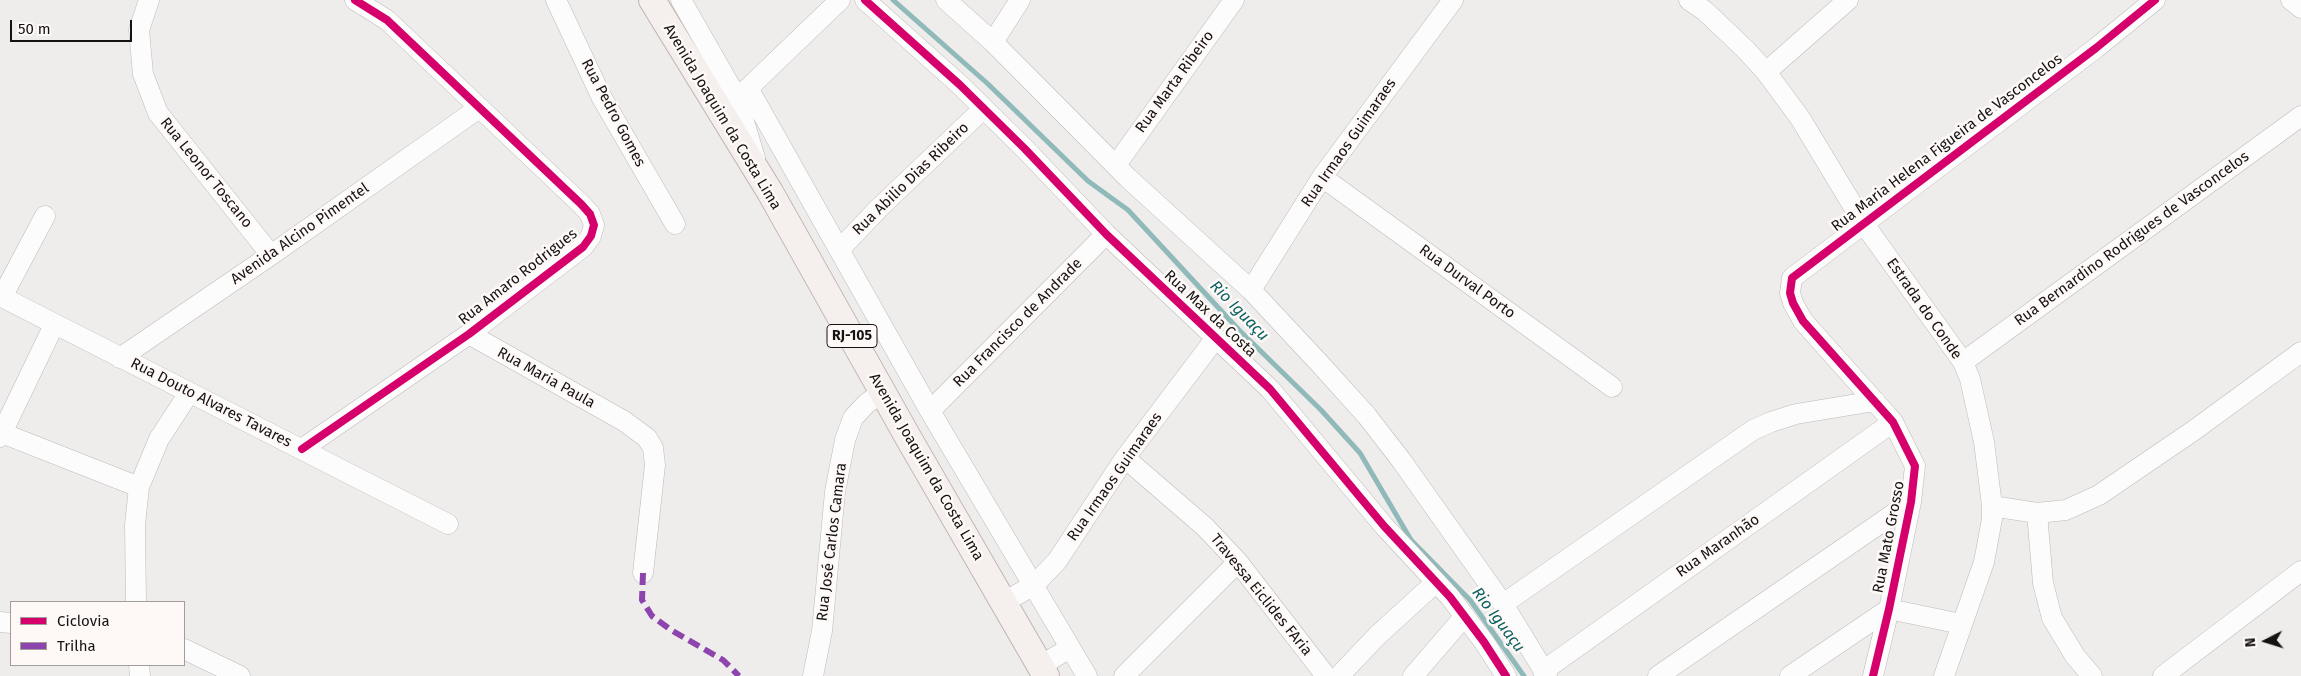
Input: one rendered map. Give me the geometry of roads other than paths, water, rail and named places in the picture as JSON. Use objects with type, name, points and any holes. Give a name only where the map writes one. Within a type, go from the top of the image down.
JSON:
[{"type":"main road","name":"Avenida Joaquim da Costa Lima","points":[[652,0],[758,171],[882,392],[1043,671]]},
{"type":"street","name":"Rua Leonor Toscano","points":[[149,0],[139,30],[143,74],[158,113],[272,255]]},
{"type":"street","name":"Rua Amaro Rodrigues","points":[[302,449],[469,334],[583,247],[591,236],[594,225],[590,214],[581,204],[387,20],[355,0]]},
{"type":"street","name":"Rua Pedro Gomes","points":[[556,0],[602,98],[675,224]]},
{"type":"street","points":[[681,0],[742,93],[839,250],[930,411],[1087,676]]},
{"type":"street","points":[[742,93],[840,0]]},
{"type":"street","name":"Rua Max da Costa","points":[[865,0],[960,85],[1025,149],[1106,234],[1270,390],[1384,526],[1450,597],[1506,676]]},
{"type":"street","points":[[946,0],[993,42],[1116,165],[1251,290],[1367,416],[1401,460],[1503,604],[1545,673]]},
{"type":"street","points":[[993,42],[1020,0]]},
{"type":"street","name":"Rua Marta Ribeiro","points":[[1116,165],[1234,0]]},
{"type":"street","name":"Rua Irmaos Guimaraes","points":[[1251,290],[1322,177],[1453,0]]},
{"type":"street","name":"Estrada do Conde","points":[[1689,0],[1732,37],[1766,72],[1800,118],[1864,224],[1962,362],[1970,380],[1984,442],[1992,519],[1984,562],[1944,676]]},
{"type":"street","points":[[1766,72],[1848,0]]},
{"type":"street","name":"Rua Maria Helena Figueira de Vasconcelos","points":[[1803,321],[1790,293],[1792,278],[2096,48],[2154,0]]},
{"type":"street","points":[[2292,0],[2301,8]]},
{"type":"street","points":[[742,93],[758,171]]},
{"type":"street","name":"Avenida Alcino Pimentel","points":[[120,358],[272,255],[479,108]]},
{"type":"street","name":"Rua Abilio Dias Ribeiro","points":[[839,250],[879,208],[983,109]]},
{"type":"street","name":"Rua Bernardino Rodrigues de Vasconcelos","points":[[1962,362],[2301,116]]},
{"type":"street","name":"Rua Durval Porto","points":[[1322,177],[1612,387]]},
{"type":"street","points":[[1,296],[46,216]]},
{"type":"street","name":"Rua Francisco de Andrade","points":[[930,411],[1106,234]]},
{"type":"street","name":"Rua Douto Alvares Tavares","points":[[1,296],[54,325],[448,524]]},
{"type":"street","name":"Rua Mato Grosso","points":[[1803,321],[1841,366],[1893,422],[1915,466],[1911,502],[1873,676]]},
{"type":"street","points":[[54,325],[1,435],[139,487]]},
{"type":"street","name":"Rua Maria Paula","points":[[469,334],[624,421],[647,438],[652,448],[654,465],[642,573]]},
{"type":"street","name":"Rua Irmaos Guimaraes","points":[[1004,602],[1034,585],[1057,560],[1099,500],[1125,458],[1215,339]]},
{"type":"street","points":[[1992,506],[2037,514],[2066,510],[2099,495],[2193,431],[2301,352]]},
{"type":"street","name":"Rua José Carlos Camara","points":[[813,676],[822,631],[835,492],[845,440],[853,418],[866,404],[882,392]]},
{"type":"street","points":[[136,601],[135,525],[139,487],[159,439],[189,393]]},
{"type":"street","points":[[1503,604],[1753,430],[1796,414],[1875,401]]},
{"type":"street","name":"Rua Maranhão","points":[[1545,673],[1893,422]]},
{"type":"street","name":"Travessa Eiclides FAria","points":[[1125,458],[1205,527],[1238,562],[1326,676]]},
{"type":"street","points":[[1658,676],[1911,502]]},
{"type":"street","points":[[2037,514],[2043,583],[2052,618],[2075,656],[2092,676]]},
{"type":"street","points":[[1124,676],[1238,562]]},
{"type":"street","points":[[2163,676],[2301,571]]},
{"type":"street","points":[[1339,676],[1378,635],[1435,583]]},
{"type":"street","points":[[1790,676],[1889,609],[1961,624]]},
{"type":"street","points":[[1413,676],[1464,617]]},
{"type":"street","points":[[1043,671],[1070,648]]},
{"type":"street","points":[[185,649],[240,676]]},
{"type":"waterway","name":"Rio Iguaçu","points":[[893,0],[988,84],[1088,181],[1128,210],[1239,330],[1321,410],[1360,453],[1411,540],[1470,600],[1524,676]]}]
